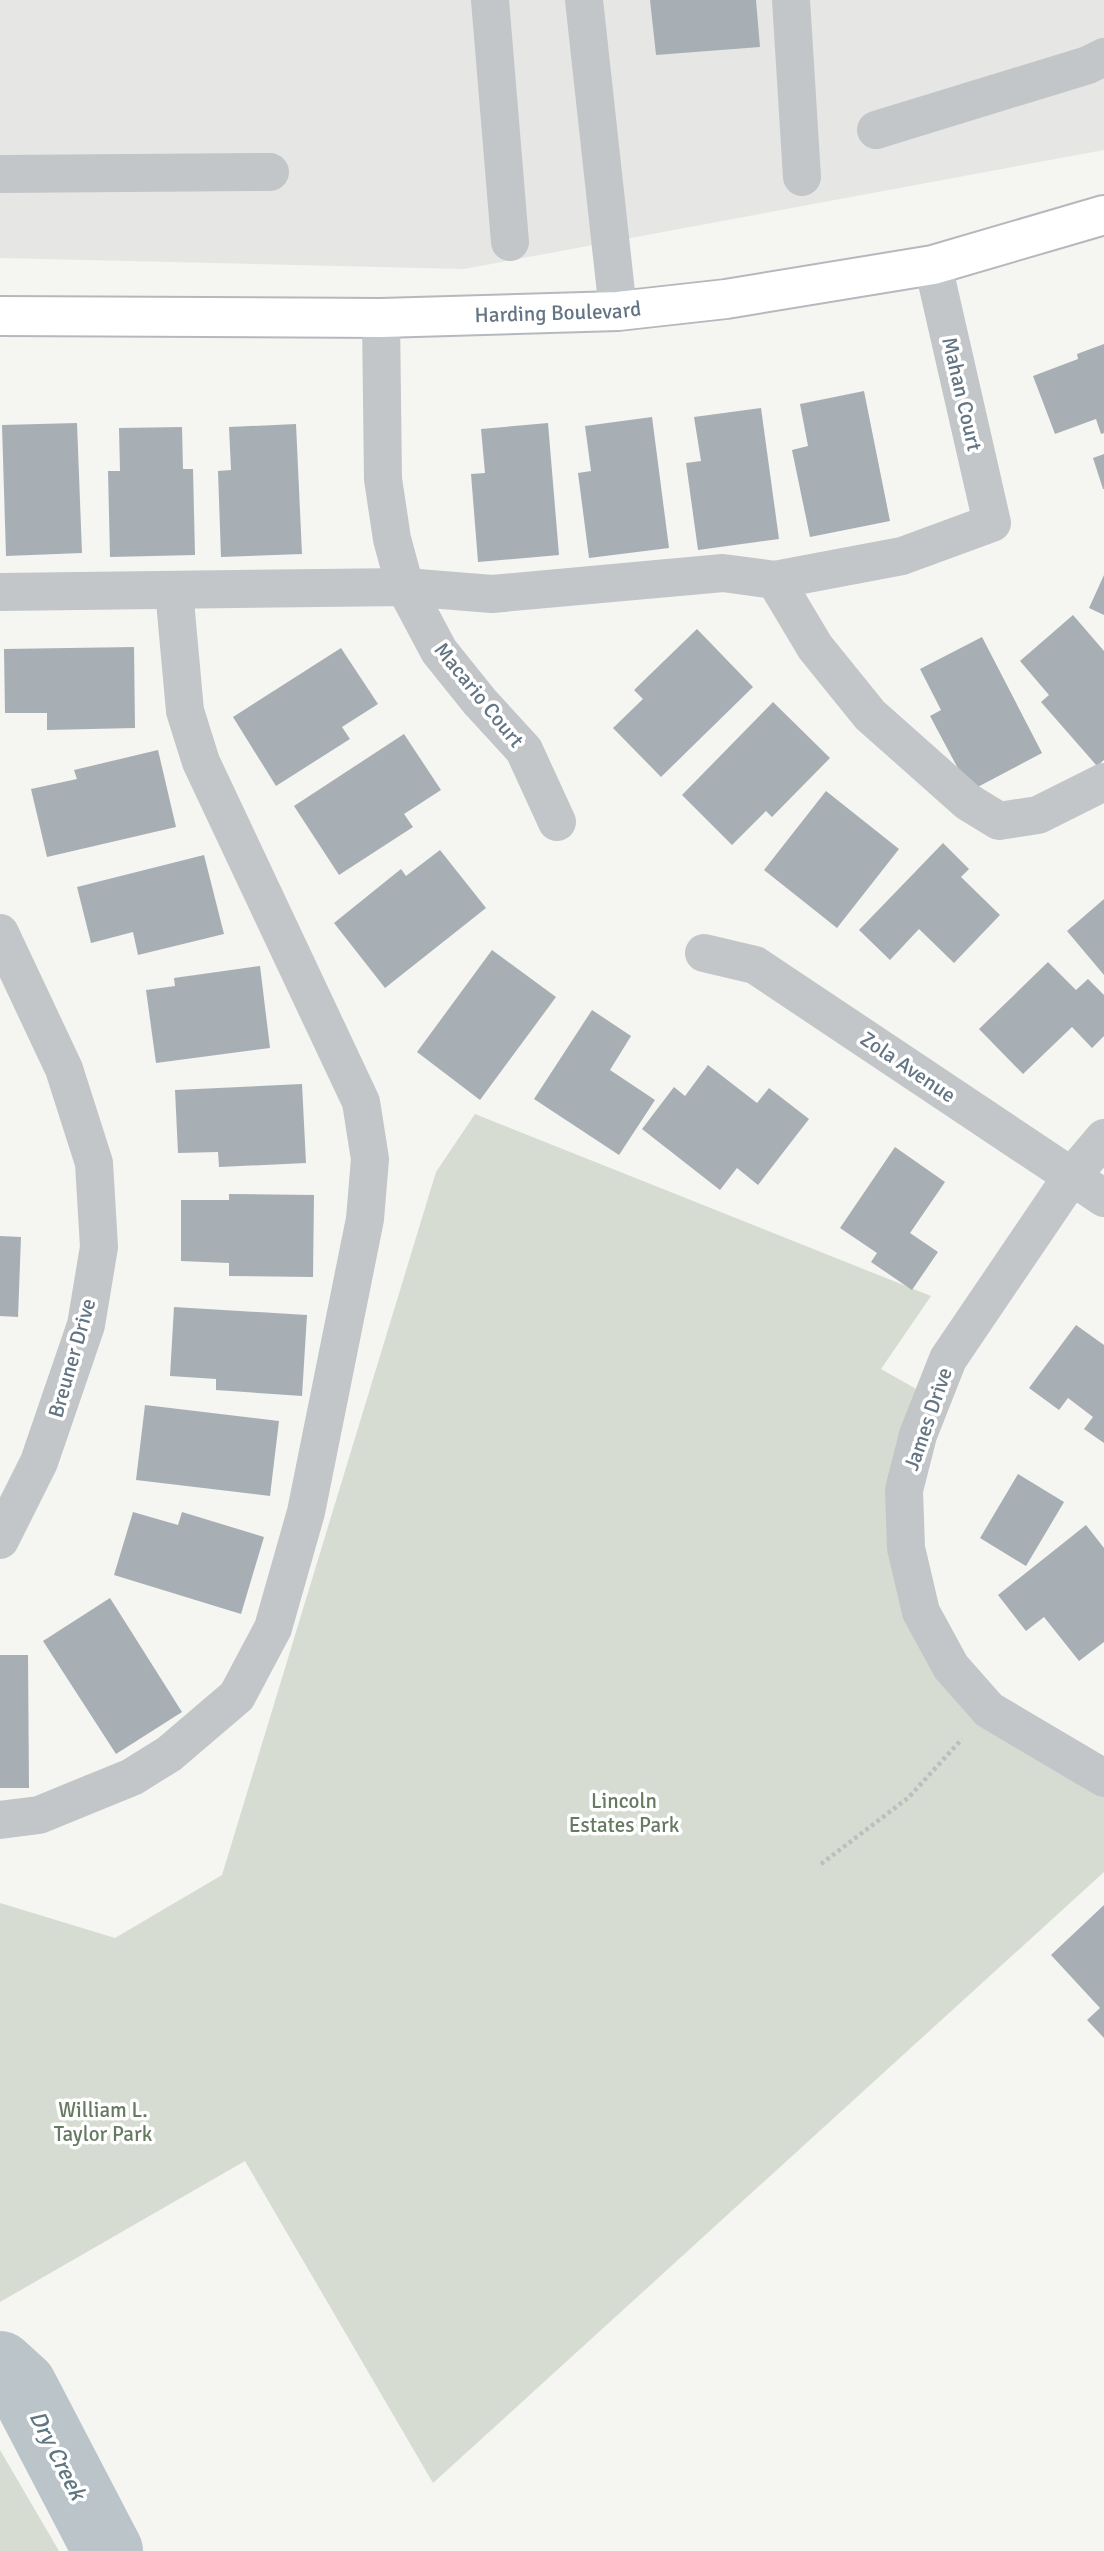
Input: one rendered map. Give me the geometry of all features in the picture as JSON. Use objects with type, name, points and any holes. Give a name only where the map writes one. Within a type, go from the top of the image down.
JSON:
[{"type":"main road","name":"Harding Boulevard","points":[[0,316],[380,318],[618,311],[726,299],[933,265],[1104,215]]},
{"type":"street","points":[[490,0],[510,242]]},
{"type":"street","points":[[584,0],[618,311]]},
{"type":"street","points":[[791,0],[802,177]]},
{"type":"street","points":[[876,130],[1088,65],[1104,57]]},
{"type":"street","points":[[0,174],[270,172]]},
{"type":"street","name":"Mahan Court","points":[[775,580],[902,556],[992,523],[933,265]]},
{"type":"street","name":"Macario Court","points":[[380,318],[383,479],[392,540],[405,587],[439,651],[480,702],[524,750],[558,822]]},
{"type":"street","points":[[0,592],[405,587],[492,594],[723,573],[775,580],[816,647],[870,715],[968,802],[999,821],[1038,815],[1104,782]]},
{"type":"street","points":[[0,1820],[40,1815],[132,1777],[169,1754],[237,1696],[273,1628],[306,1512],[365,1219],[370,1160],[361,1102],[201,762],[185,711],[174,590]]},
{"type":"street","name":"Breuner Drive","points":[[0,933],[64,1069],[94,1163],[99,1247],[86,1325],[74,1362],[39,1462],[0,1540]]},
{"type":"street","name":"Zola Avenue","points":[[704,953],[755,965],[1104,1198]]},
{"type":"street","name":"James Drive","points":[[1104,1138],[1072,1176],[948,1359],[918,1435],[904,1490],[906,1548],[921,1612],[951,1667],[989,1710],[1104,1778]]},
{"type":"path","points":[[821,1864],[908,1798],[989,1710]]},
{"type":"shaded area","points":[[0,0],[1104,0],[1104,150],[464,269],[0,258]]},
{"type":"green space","name":"Lincoln Estates Park","points":[[475,1114],[931,1296],[881,1369],[932,1398],[910,1505],[933,1616],[1000,1708],[1104,1780],[1104,1872],[433,2483],[245,2161],[0,2302],[0,1903],[115,1938],[222,1875],[436,1172]]},
{"type":"green space","points":[[0,2450],[59,2551],[0,2551]]},
{"type":"building","points":[[650,0],[756,0],[760,47],[656,55]]},
{"type":"building","points":[[1104,344],[1104,433],[1101,434],[1096,419],[1055,434],[1033,376],[1078,359],[1077,354]]},
{"type":"building","points":[[864,391],[890,521],[810,537],[792,450],[808,446],[800,404]]},
{"type":"building","points":[[761,408],[779,539],[698,550],[686,463],[701,461],[694,417]]},
{"type":"building","points":[[652,417],[669,548],[589,558],[578,473],[591,471],[585,426]]},
{"type":"building","points":[[77,423],[82,553],[6,556],[2,425]]},
{"type":"building","points":[[548,423],[559,555],[478,562],[471,474],[485,473],[481,429]]},
{"type":"building","points":[[296,424],[302,554],[221,557],[218,471],[231,470],[229,427]]},
{"type":"building","points":[[182,427],[183,469],[193,469],[195,555],[110,557],[108,471],[120,471],[119,428]]},
{"type":"building","points":[[1104,454],[1104,489],[1103,489],[1093,458]]},
{"type":"building","points":[[1104,575],[1104,615],[1089,608]]},
{"type":"building","points":[[1073,615],[1104,651],[1104,760],[1097,766],[1041,702],[1049,695],[1020,661]]},
{"type":"building","points":[[697,629],[753,687],[661,777],[613,728],[643,699],[634,690]]},
{"type":"building","points":[[982,637],[1042,753],[970,791],[930,716],[941,710],[920,669]]},
{"type":"building","points":[[134,647],[135,728],[47,730],[47,713],[5,713],[4,649]]},
{"type":"building","points":[[341,648],[378,704],[342,727],[350,739],[276,786],[233,717]]},
{"type":"building","points":[[773,702],[830,758],[772,817],[766,811],[732,845],[682,795]]},
{"type":"building","points":[[404,734],[441,790],[404,814],[413,827],[339,875],[294,806]]},
{"type":"building","points":[[158,750],[176,827],[47,857],[31,789],[77,779],[74,770]]},
{"type":"building","points":[[826,791],[899,849],[837,928],[764,870]]},
{"type":"building","points":[[943,843],[969,869],[961,877],[1000,915],[954,963],[919,929],[890,960],[859,930]]},
{"type":"building","points":[[440,850],[486,908],[385,988],[334,923],[401,869],[406,876]]},
{"type":"building","points":[[204,855],[224,934],[138,955],[133,932],[91,943],[77,887]]},
{"type":"building","points":[[1104,899],[1104,975],[1067,931]]},
{"type":"building","points":[[492,950],[556,997],[480,1100],[417,1052]]},
{"type":"building","points":[[1048,962],[1076,990],[1088,979],[1104,995],[1104,1036],[1092,1048],[1072,1027],[1023,1074],[979,1029]]},
{"type":"building","points":[[260,966],[270,1048],[156,1063],[146,990],[175,986],[174,978]]},
{"type":"building","points":[[592,1010],[631,1036],[610,1070],[655,1100],[619,1155],[534,1099]]},
{"type":"building","points":[[708,1065],[757,1103],[769,1088],[809,1119],[758,1185],[737,1168],[720,1190],[642,1129],[674,1087],[685,1096]]},
{"type":"building","points":[[302,1084],[306,1163],[219,1167],[218,1152],[178,1153],[175,1090]]},
{"type":"building","points":[[895,1147],[945,1182],[910,1233],[938,1252],[912,1290],[871,1262],[877,1253],[840,1228]]},
{"type":"building","points":[[229,1194],[314,1195],[313,1277],[229,1276],[229,1263],[181,1261],[181,1200],[229,1200]]},
{"type":"building","points":[[0,1236],[21,1237],[18,1317],[0,1316]]},
{"type":"building","points":[[174,1307],[307,1315],[302,1396],[216,1390],[216,1379],[170,1376]]},
{"type":"building","points":[[1076,1325],[1104,1345],[1104,1443],[1084,1429],[1093,1417],[1068,1398],[1059,1410],[1029,1388]]},
{"type":"building","points":[[145,1405],[279,1421],[270,1496],[136,1480]]},
{"type":"building","points":[[1018,1474],[1064,1502],[1026,1566],[980,1538]]},
{"type":"building","points":[[133,1512],[178,1525],[182,1512],[264,1537],[241,1614],[114,1575]]},
{"type":"building","points":[[1086,1525],[1104,1548],[1104,1642],[1079,1661],[1044,1617],[1026,1631],[998,1595]]},
{"type":"building","points":[[110,1598],[182,1712],[116,1754],[43,1641]]},
{"type":"building","points":[[0,1655],[28,1655],[29,1788],[0,1788]]},
{"type":"building","points":[[1104,1905],[1104,2038],[1087,2020],[1100,2008],[1051,1955]]},
{"type":"waterway","name":"Dry Creek","points":[[0,2366],[22,2386],[108,2551]]},
{"type":"park label","name":"William L. Taylor Park","points":[[103,2122]]}]
